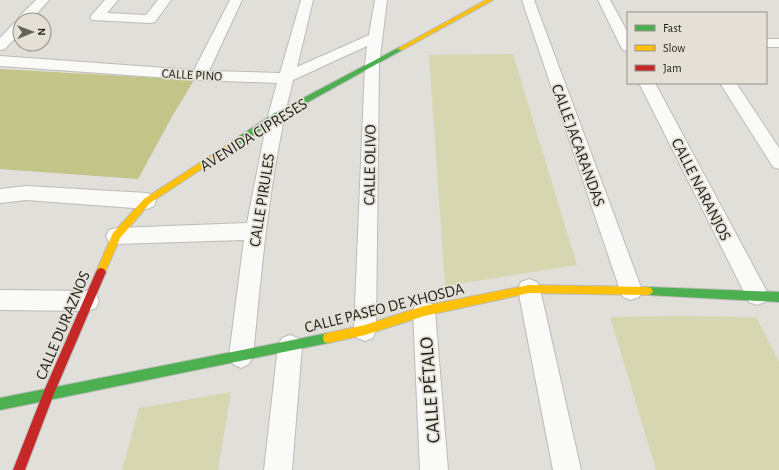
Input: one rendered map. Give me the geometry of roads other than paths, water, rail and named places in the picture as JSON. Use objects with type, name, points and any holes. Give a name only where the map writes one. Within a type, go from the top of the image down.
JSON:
[{"type":"street","points":[[32,12],[43,0]]},
{"type":"street","points":[[112,0],[97,17],[150,19],[165,0]]},
{"type":"street","points":[[200,75],[236,0]]},
{"type":"street","name":"CALLE PIRULES","points":[[241,356],[255,231],[276,116],[307,0]]},
{"type":"street","name":"CALLE OLIVO","points":[[365,330],[372,65],[381,0]]},
{"type":"street","name":"AVENIDA CIPRESES","points":[[147,201],[276,116],[490,0]]},
{"type":"street","name":"CALLE JACARANDAS","points":[[528,0],[631,290]]},
{"type":"street","points":[[604,0],[627,45]]},
{"type":"street","points":[[0,46],[12,33]]},
{"type":"street","name":"CALLE PINO","points":[[0,61],[200,75],[285,78],[376,37]]},
{"type":"street","points":[[767,43],[779,43]]},
{"type":"street","name":"CALLE NARANJOS","points":[[648,84],[757,296]]},
{"type":"street","points":[[729,84],[779,162]]},
{"type":"street","points":[[0,196],[26,193],[147,201]]},
{"type":"street","name":"CALLE DURAZNOS","points":[[19,470],[48,395],[116,236],[147,201]]},
{"type":"street","points":[[116,236],[255,231]]},
{"type":"street","points":[[529,289],[566,470]]},
{"type":"street","name":"CALLE PASEO DE XHOSDA","points":[[0,404],[365,330],[424,311],[529,289],[631,290],[779,297]]},
{"type":"street","points":[[0,300],[88,301]]},
{"type":"street","name":"CALLE PÉTALO","points":[[424,311],[434,470]]},
{"type":"street","points":[[278,470],[290,346]]}]
